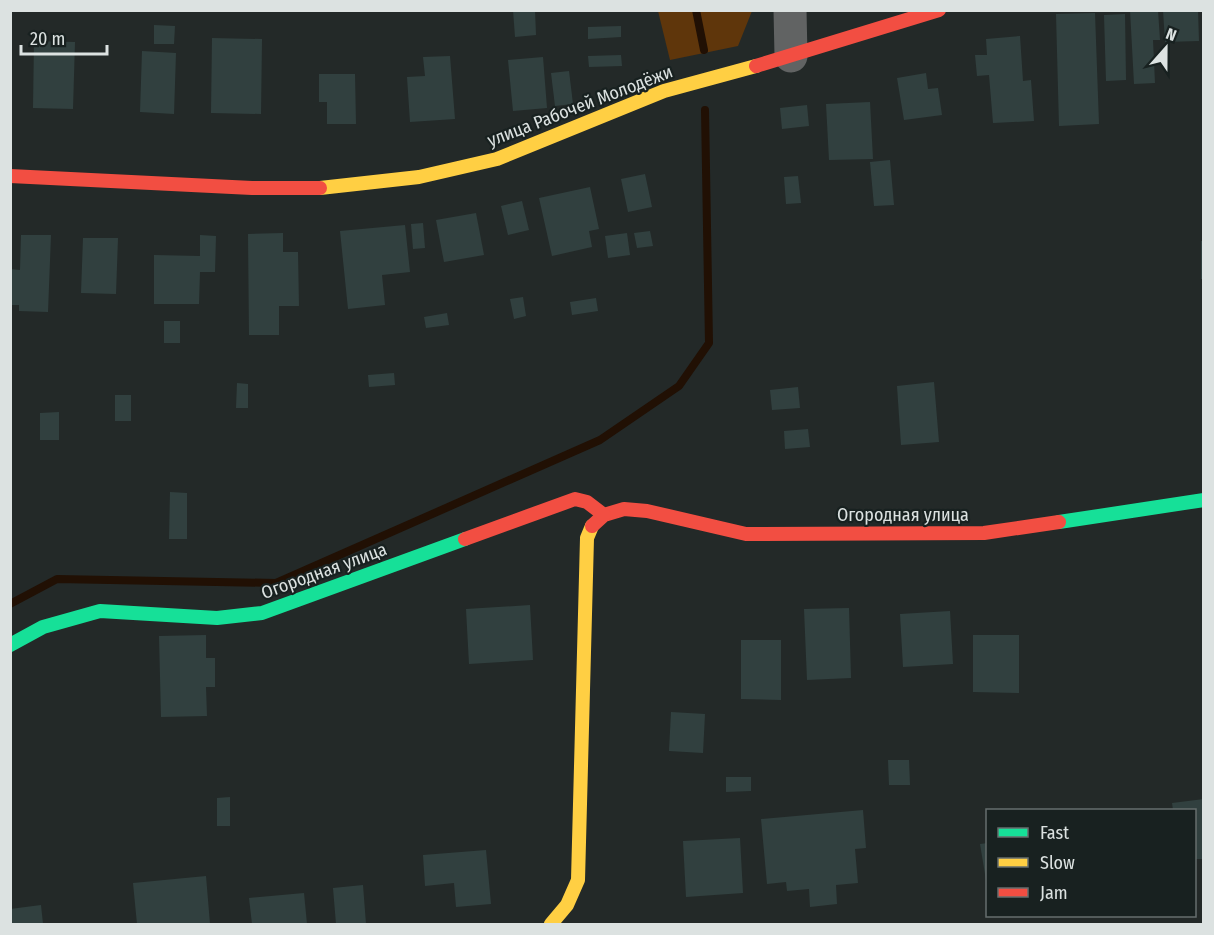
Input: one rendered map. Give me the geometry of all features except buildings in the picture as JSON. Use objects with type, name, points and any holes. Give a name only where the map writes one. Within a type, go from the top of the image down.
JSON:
[{"type":"street","points":[[790,10],[791,56]]},
{"type":"street","name":"улица Рабочей Молодёжи","points":[[10,176],[240,187],[333,188],[419,177],[498,159],[664,91],[791,56],[939,10]]},
{"type":"street","name":"Огородная улица","points":[[10,645],[43,627],[100,611],[217,618],[262,613],[575,499],[587,502],[604,516],[624,509],[647,511],[746,534],[984,532],[1203,500]]},
{"type":"street","points":[[551,924],[567,905],[578,880],[586,538],[593,525],[604,516]]},
{"type":"shaded area","points":[[658,10],[752,11],[738,46],[670,60]]},
{"type":"waterway","points":[[696,10],[704,50]]},
{"type":"waterway","points":[[10,604],[57,579],[276,583],[600,440],[679,386],[709,343],[705,110]]},
{"type":"traffic: fast","points":[[1059,522],[1204,500]]},
{"type":"traffic: fast","points":[[10,645],[43,627],[100,611],[217,618],[262,613],[465,539]]},
{"type":"traffic: slow","points":[[320,188],[419,177],[497,159],[664,91],[756,66]]},
{"type":"traffic: slow","points":[[551,924],[567,905],[578,880],[587,538],[592,526]]},
{"type":"traffic: jam","points":[[756,66],[939,10]]},
{"type":"traffic: jam","points":[[10,176],[252,188],[320,188]]},
{"type":"traffic: jam","points":[[465,539],[575,499],[587,502],[604,515]]},
{"type":"traffic: jam","points":[[592,526],[604,515],[624,509],[647,511],[746,534],[984,533],[1059,522]]}]
